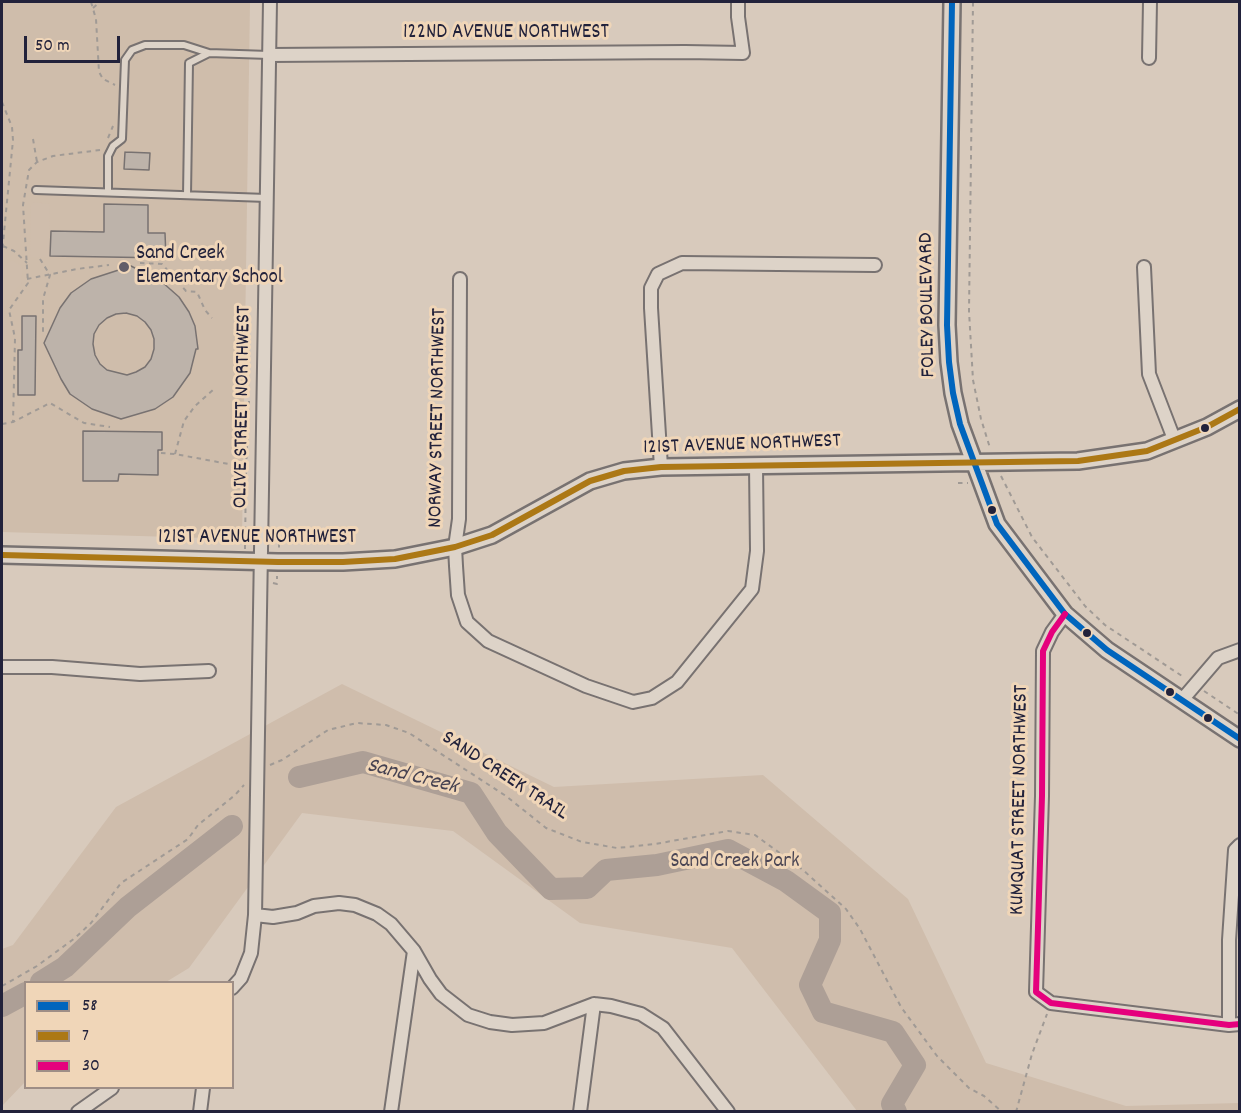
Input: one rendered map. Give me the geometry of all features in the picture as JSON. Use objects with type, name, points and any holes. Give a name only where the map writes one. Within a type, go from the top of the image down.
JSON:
[{"type":"street","name":"OLIVE STREET NORTHWEST","points":[[234,986],[241,978],[251,953],[255,915],[270,2]]},
{"type":"street","name":"122ND AVENUE NORTHWEST","points":[[270,55],[743,53],[738,2]]},
{"type":"street","name":"FOLEY BOULEVARD","points":[[952,2],[947,326],[953,393],[960,424],[997,524],[1065,614],[1107,651],[1239,739]]},
{"type":"street","points":[[1149,58],[1150,2]]},
{"type":"street","points":[[661,468],[651,308],[651,288],[658,274],[682,264],[875,265]]},
{"type":"street","points":[[1144,267],[1149,374],[1174,439]]},
{"type":"street","name":"NORWAY STREET NORTHWEST","points":[[460,279],[459,519],[455,547],[459,595],[467,622],[489,641],[586,687],[633,702],[652,698],[677,682],[752,589],[757,551],[756,466]]},
{"type":"street","name":"121ST AVENUE NORTHWEST","points":[[2,555],[344,562],[395,559],[455,547],[492,535],[590,481],[624,471],[661,468],[1078,461],[1147,451],[1207,427],[1239,409]]},
{"type":"street","name":"KUMQUAT STREET NORTHWEST","points":[[1051,1003],[1036,993],[1042,796],[1043,651],[1052,632],[1065,614]]},
{"type":"street","points":[[1182,700],[1218,658],[1239,650]]},
{"type":"street","points":[[2,667],[52,667],[140,674],[209,672]]},
{"type":"street","points":[[1051,1003],[1234,1024],[1229,940],[1235,850],[1239,845]]},
{"type":"street","points":[[255,915],[282,916],[328,904],[355,905],[382,917],[414,951],[441,994],[468,1015],[490,1022],[512,1025],[538,1024],[594,1005],[624,1008],[641,1014],[663,1029],[728,1112]]},
{"type":"street","points":[[391,1112],[414,951]]},
{"type":"street","points":[[580,1112],[594,1005]]},
{"type":"street","points":[[78,1112],[111,1089]]},
{"type":"street","points":[[200,1112],[203,1089]]},
{"type":"lane","points":[[108,192],[108,156],[113,146],[122,139],[125,60],[132,50],[145,45],[184,45],[209,53],[270,55]]},
{"type":"lane","points":[[187,195],[189,63],[209,53]]},
{"type":"lane","points":[[36,190],[268,198]]},
{"type":"path","points":[[91,2],[98,37],[99,72],[103,79],[115,84],[115,95]]},
{"type":"path","points":[[93,8],[100,2]]},
{"type":"path","points":[[974,2],[969,311],[973,381],[989,446]]},
{"type":"path","points":[[2,102],[12,128],[13,140],[2,253]]},
{"type":"path","points":[[14,422],[15,338],[9,310],[28,284],[23,205],[29,170],[37,162],[65,153],[99,152],[115,119]]},
{"type":"path","points":[[33,139],[37,162]]},
{"type":"path","points":[[3,246],[14,251],[27,263]]},
{"type":"path","points":[[40,259],[50,275],[43,299],[43,334]]},
{"type":"path","points":[[140,264],[162,264],[186,291],[197,292],[205,310],[212,318]]},
{"type":"path","points":[[27,279],[109,266]]},
{"type":"path","points":[[176,454],[184,421],[195,406],[214,388]]},
{"type":"path","points":[[245,542],[249,401]]},
{"type":"path","points":[[2,424],[14,422],[50,403],[84,423],[110,427]]},
{"type":"path","points":[[161,453],[234,465],[246,470]]},
{"type":"path","points":[[1004,483],[1032,537],[1085,606],[1105,625],[1185,678]]},
{"type":"path","points":[[1205,691],[1239,714]]},
{"type":"path","name":"SAND CREEK TRAIL","points":[[269,766],[328,730],[357,723],[386,725],[409,733],[506,796],[546,828],[582,842],[617,848],[656,844],[728,831],[754,835],[804,870],[846,909],[860,929],[901,1007],[937,1056],[969,1088],[984,1096],[1002,1112]]},
{"type":"path","points":[[2,986],[37,966],[75,938],[91,923],[121,883],[188,839],[198,825],[235,795],[248,781]]},
{"type":"path","points":[[1016,1112],[1032,1054],[1051,1003]]},
{"type":"shaded area","name":"Sand Creek Elementary School","points":[[2,2],[250,2],[242,539],[2,532]]},
{"type":"green space","points":[[33,202],[50,204],[49,257],[30,257],[31,205]]},
{"type":"green space","points":[[12,260],[23,267],[21,284],[12,294],[4,310],[7,337],[2,340],[2,267]]},
{"type":"green space","name":"Sand Creek Park","points":[[342,684],[554,787],[763,775],[908,899],[986,1063],[1126,1106],[1239,1103],[1240,1111],[857,1111],[732,948],[580,923],[453,831],[302,813],[189,968],[168,981],[24,981],[24,1083],[2,1106],[2,949],[13,945],[116,807]]},
{"type":"building","points":[[125,152],[150,153],[149,170],[124,169]]},
{"type":"building","points":[[104,204],[148,205],[148,233],[165,233],[166,258],[50,256],[51,231],[104,232]]},
{"type":"building","points":[[131,266],[162,282],[179,297],[189,312],[195,326],[198,349],[196,349],[190,373],[173,397],[155,409],[121,419],[92,409],[70,394],[61,379],[44,343],[60,308],[71,293],[91,279]],"holes":[[[126,313],[137,316],[151,330],[154,339],[151,359],[145,367],[127,375],[107,370],[95,355],[94,334],[99,325],[116,314]]]},
{"type":"building","points":[[22,316],[36,316],[35,395],[18,395],[18,350],[22,350]]},
{"type":"building","points":[[83,431],[162,432],[162,450],[158,450],[158,475],[119,474],[118,481],[83,481]]},
{"type":"waterway","name":"Sand Creek","points":[[299,777],[363,762],[471,793],[497,833],[551,889],[587,888],[606,870],[657,865],[728,850],[786,881],[830,913],[830,940],[810,985],[823,1012],[893,1032],[915,1065],[892,1104],[896,1112]]},
{"type":"waterway","name":"Sand Creek","points":[[43,981],[65,967],[128,907],[232,826]]},
{"type":"waterway","name":"Sand Creek","points":[[2,1006],[24,994]]},
{"type":"transit line","name":"58","points":[[952,2],[947,325],[949,362],[960,424],[997,524],[1065,614],[1107,650],[1240,739]]},
{"type":"transit line","name":"7","points":[[2,555],[278,562],[395,559],[455,547],[492,535],[590,481],[624,471],[661,467],[1078,461],[1147,451],[1207,427],[1240,409]]},
{"type":"transit line","name":"30","points":[[1065,614],[1052,632],[1043,651],[1042,796],[1036,992],[1051,1003],[1229,1025],[1240,1024]]},
{"type":"place","name":"Sand Creek Elementary School","points":[[124,267]]}]
